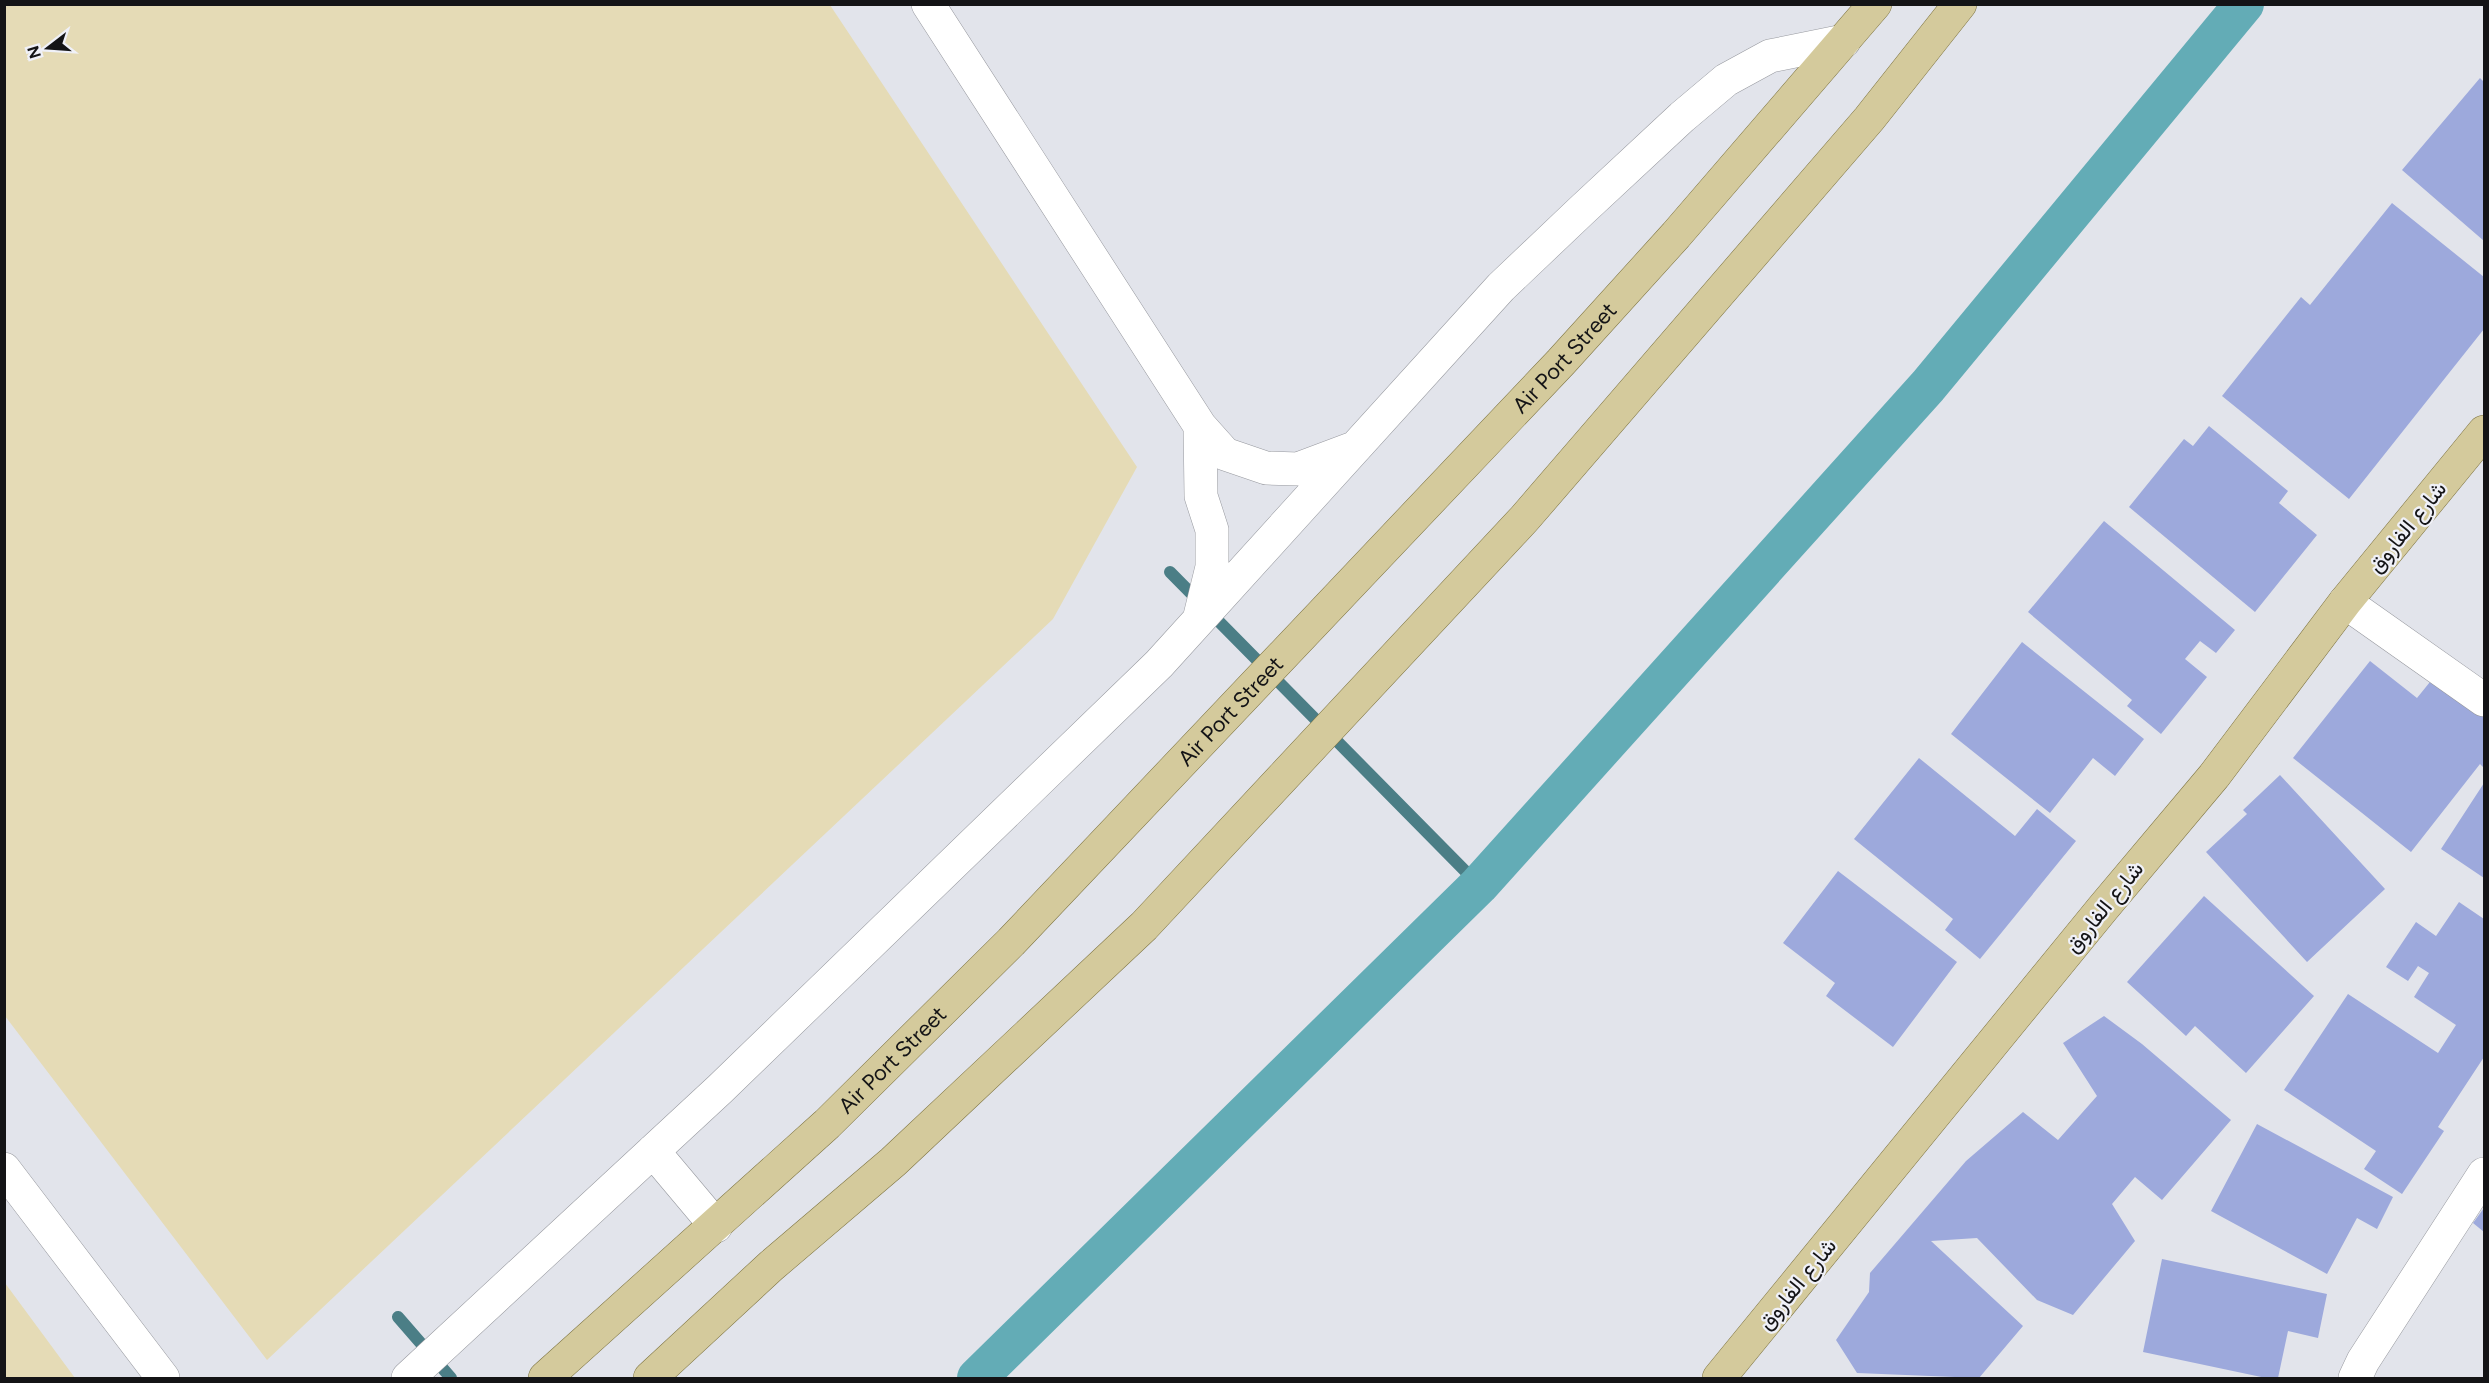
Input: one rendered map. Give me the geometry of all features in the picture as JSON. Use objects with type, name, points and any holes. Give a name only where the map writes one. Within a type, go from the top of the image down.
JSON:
[{"type":"main road","name":"Air Port Street","points":[[545,1378],[716,1226],[826,1124],[1011,942],[1561,362],[1676,235],[1875,4]]},
{"type":"main road","points":[[650,1378],[771,1266],[893,1162],[1144,926],[1524,519],[1869,118],[1960,4]]},
{"type":"main road","name":"شارع الفاروق","points":[[1728,1374],[2096,917],[2214,776],[2345,602],[2484,432]]},
{"type":"street","points":[[928,4],[1200,426],[1225,454],[1266,468],[1298,469],[1358,446]]},
{"type":"street","points":[[408,1378],[720,1089],[1142,680],[1501,287],[1682,117],[1726,80],[1770,56],[1844,41]]},
{"type":"street","points":[[1199,620],[1212,567],[1212,530],[1202,496],[1200,426]]},
{"type":"street","points":[[2345,602],[2484,700]]},
{"type":"street","points":[[653,1151],[716,1226]]},
{"type":"street","points":[[4,1169],[163,1378]]},
{"type":"street","points":[[2355,1378],[2363,1361],[2484,1174]]},
{"type":"sand","points":[[5,4],[830,5],[1137,467],[1053,619],[267,1360],[5,1016]]},
{"type":"sand","points":[[5,1283],[75,1378],[5,1378]]},
{"type":"building","points":[[2480,78],[2484,82],[2484,241],[2402,170]]},
{"type":"building","points":[[2392,203],[2484,277],[2484,329],[2349,499],[2222,396],[2301,297],[2310,305]]},
{"type":"building","points":[[2209,426],[2288,491],[2279,503],[2317,535],[2255,612],[2129,507],[2184,439],[2193,446]]},
{"type":"building","points":[[2104,521],[2235,630],[2216,653],[2200,641],[2185,659],[2207,677],[2161,734],[2127,706],[2132,700],[2028,612]]},
{"type":"building","points":[[2022,642],[2144,739],[2115,776],[2093,758],[2050,813],[1951,734]]},
{"type":"building","points":[[2370,661],[2417,698],[2434,677],[2484,718],[2483,767],[2480,764],[2411,852],[2293,758]]},
{"type":"building","points":[[1919,758],[2015,836],[2037,809],[2076,841],[1980,959],[1945,930],[1953,919],[1854,839]]},
{"type":"building","points":[[2280,775],[2385,889],[2307,962],[2206,852],[2247,814],[2243,810]]},
{"type":"building","points":[[2484,783],[2484,878],[2441,849]]},
{"type":"building","points":[[1838,871],[1957,962],[1893,1047],[1826,996],[1835,983],[1783,943]]},
{"type":"building","points":[[2204,896],[2314,996],[2246,1073],[2195,1026],[2186,1036],[2127,982]]},
{"type":"building","points":[[2459,902],[2484,919],[2484,1057],[2438,1127],[2444,1131],[2402,1194],[2364,1169],[2376,1151],[2284,1090],[2348,994],[2438,1053],[2456,1025],[2414,997],[2429,973],[2418,966],[2408,981],[2386,967],[2416,922],[2436,936]]},
{"type":"building","points":[[2104,1016],[2142,1044],[2231,1120],[2162,1200],[2135,1177],[2112,1204],[2135,1241],[2073,1315],[2037,1300],[1977,1238],[1931,1241],[2023,1326],[1979,1378],[1857,1373],[1836,1340],[1869,1292],[1870,1273],[1966,1161],[2023,1112],[2058,1140],[2097,1096],[2063,1043]]},
{"type":"building","points":[[2257,1124],[2393,1197],[2377,1229],[2357,1218],[2327,1274],[2211,1211]]},
{"type":"building","points":[[2484,1208],[2484,1232],[2473,1223]]},
{"type":"building","points":[[2162,1259],[2327,1294],[2318,1338],[2288,1331],[2278,1378],[2266,1378],[2143,1352]]},
{"type":"waterway","points":[[977,1378],[1479,885],[1928,386],[2244,4]]},
{"type":"waterway","points":[[1170,572],[1479,885]]},
{"type":"waterway","points":[[398,1317],[451,1378]]}]
